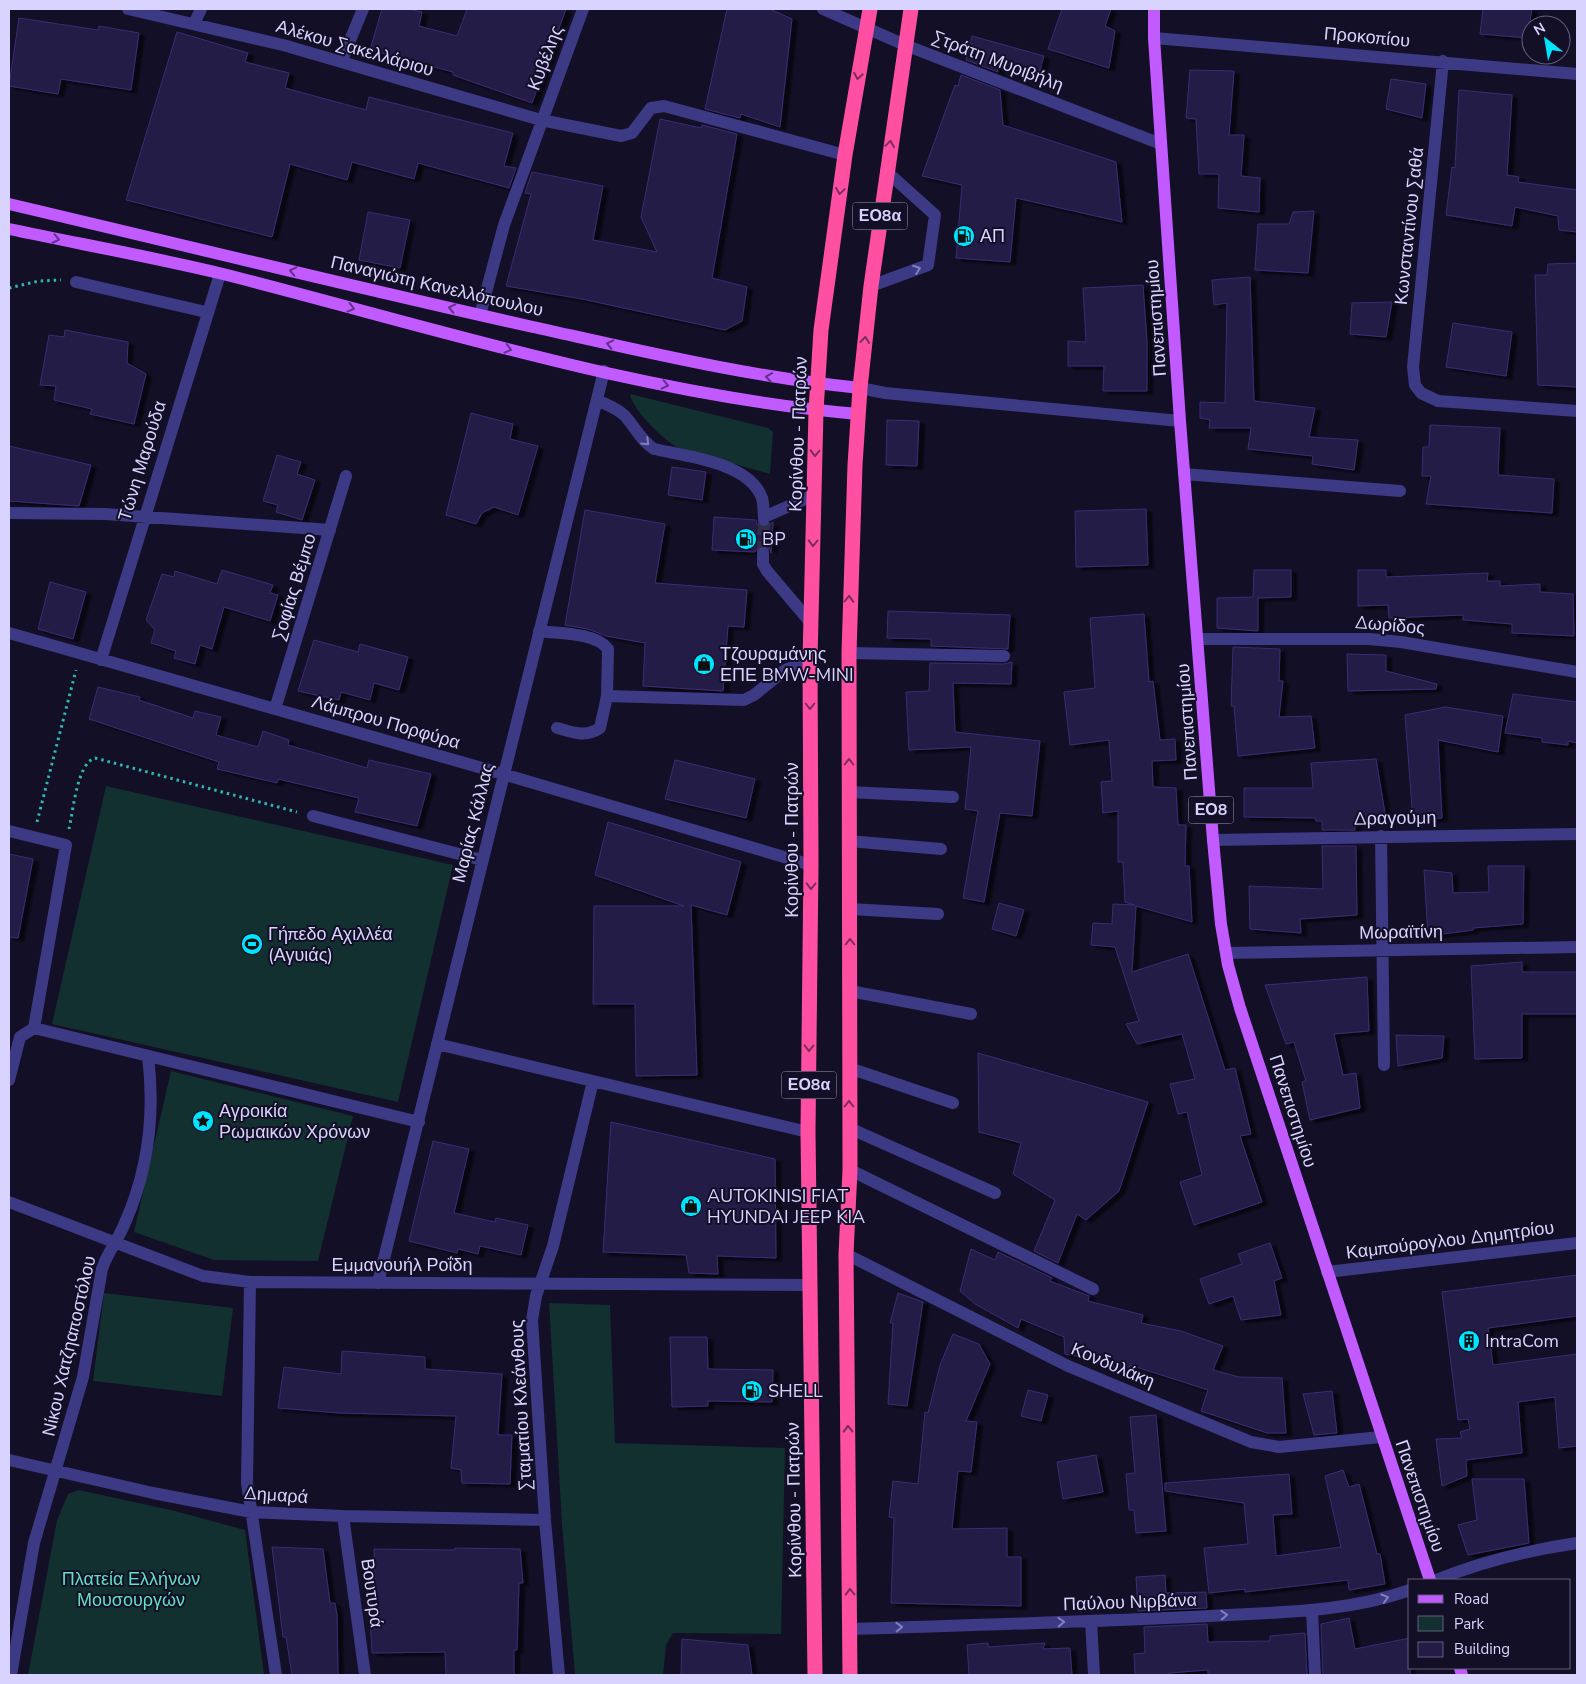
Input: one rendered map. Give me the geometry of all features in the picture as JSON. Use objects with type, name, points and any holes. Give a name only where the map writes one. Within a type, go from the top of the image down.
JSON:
[{"type":"highway","name":"Κορίνθου - Πατρών","points":[[815,1675],[808,1132],[812,865],[810,660],[816,411],[821,330],[845,155],[870,9]]},
{"type":"highway","name":"ΕΟ8α","points":[[850,1675],[846,1254],[850,1170],[850,579],[860,388],[886,171],[911,9]]},
{"type":"main road","name":"Πανεπιστημίου","points":[[1154,9],[1154,38],[1180,422],[1214,840],[1226,953],[1240,1008],[1430,1579]]},
{"type":"main road","name":"Παναγιώτη Κανελλόπουλου","points":[[9,204],[480,315],[715,367],[818,384],[860,388]]},
{"type":"main road","points":[[9,229],[220,274],[549,359],[710,395],[816,411],[858,414]]},
{"type":"street","name":"Αλέκου Σακελλάριου","points":[[128,9],[284,45],[541,120],[621,136],[632,134],[651,108],[664,106],[845,155]]},
{"type":"street","points":[[194,24],[200,9]]},
{"type":"street","points":[[341,62],[363,9]]},
{"type":"street","name":"Κυβέλης","points":[[480,315],[504,224],[583,9]]},
{"type":"street","name":"Στράτη Μυριβήλη","points":[[823,9],[905,45],[1161,144]]},
{"type":"street","name":"Προκοπίου","points":[[1154,38],[1443,61],[1577,74]]},
{"type":"street","name":"Κωνσταντίνου Σαθά","points":[[1443,61],[1413,367],[1416,385],[1421,393],[1443,402],[1577,411]]},
{"type":"street","points":[[871,286],[928,265],[935,215],[886,171]]},
{"type":"street","name":"Τώνη Μαρούδα","points":[[102,660],[206,312],[220,274]]},
{"type":"street","points":[[76,282],[206,312]]},
{"type":"street","name":"Μαρίας Κάλλας","points":[[378,1283],[604,371]]},
{"type":"street","points":[[860,388],[885,393],[1180,422]]},
{"type":"street","points":[[597,400],[615,408],[626,418],[646,444],[654,449],[717,464],[747,478],[762,497],[764,518],[814,495]]},
{"type":"street","points":[[1184,474],[1400,491]]},
{"type":"street","name":"Σοφίας Βέμπο","points":[[275,709],[346,476]]},
{"type":"street","points":[[9,513],[144,516],[330,530]]},
{"type":"street","points":[[763,553],[763,564],[767,571],[811,623]]},
{"type":"street","points":[[539,631],[603,642],[608,648],[610,663],[607,696],[600,728],[592,733],[581,734],[557,728]]},
{"type":"street","name":"Λάμπρου Πορφύρα","points":[[9,633],[503,774],[812,865]]},
{"type":"street","name":"Δωρίδος","points":[[1198,639],[1369,639],[1401,642],[1577,672]]},
{"type":"street","points":[[849,652],[1004,656]]},
{"type":"street","points":[[607,696],[744,700],[754,695],[785,670],[810,660]]},
{"type":"street","points":[[849,792],[953,797]]},
{"type":"street","points":[[313,816],[482,860]]},
{"type":"street","points":[[9,831],[66,845],[34,1028]]},
{"type":"street","name":"Δραγούμη","points":[[1214,840],[1577,834]]},
{"type":"street","points":[[1381,836],[1384,1065]]},
{"type":"street","points":[[849,841],[941,849]]},
{"type":"street","points":[[850,909],[938,914]]},
{"type":"street","name":"Μωραϊτίνη","points":[[1226,953],[1577,947]]},
{"type":"street","points":[[850,991],[971,1014]]},
{"type":"street","points":[[9,1080],[15,1035],[34,1028],[419,1122]]},
{"type":"street","points":[[437,1044],[808,1132]]},
{"type":"street","name":"Νίκου Χατζηαποστόλου","points":[[11,1675],[34,1543],[83,1377],[102,1269],[129,1213],[148,1139],[152,1096],[148,1056]]},
{"type":"street","points":[[849,1068],[953,1102]]},
{"type":"street","name":"Σταματίου Κλεάνθους","points":[[559,1675],[532,1346],[533,1306],[555,1238],[593,1081]]},
{"type":"street","points":[[849,1128],[995,1193]]},
{"type":"street","points":[[850,1170],[1093,1289]]},
{"type":"street","name":"Εμμανουήλ Ροΐδη","points":[[9,1202],[203,1276],[250,1282],[810,1285]]},
{"type":"street","name":"Καμπούρογλου Δημητρίου","points":[[1327,1272],[1577,1243]]},
{"type":"street","name":"Κονδυλάκη","points":[[846,1254],[1068,1366],[1251,1442],[1279,1447],[1382,1437]]},
{"type":"street","points":[[250,1282],[247,1462],[251,1512],[276,1675]]},
{"type":"street","name":"Δημαρά","points":[[9,1460],[251,1512],[545,1520]]},
{"type":"street","name":"Βουτυρά","points":[[343,1516],[365,1675]]},
{"type":"street","points":[[1439,1579],[1468,1568],[1522,1553],[1577,1543]]},
{"type":"street","name":"Παύλου Νιρβάνα","points":[[850,1629],[1091,1621],[1312,1610],[1373,1602],[1408,1591]]},
{"type":"street","points":[[1312,1610],[1315,1675]]},
{"type":"street","points":[[1091,1621],[1094,1675]]},
{"type":"path","points":[[9,288],[39,281],[66,280],[76,282]]},
{"type":"path","points":[[33,837],[80,653]]},
{"type":"path","points":[[66,845],[80,776],[87,762],[95,758],[313,816]]},
{"type":"green space","points":[[630,394],[768,428],[773,432],[770,474],[678,448],[657,431],[643,416],[632,401]]},
{"type":"green space","name":"Γήπεδο Αχιλλέα (Αγυιάς)","points":[[106,786],[453,865],[398,1102],[52,1024]]},
{"type":"green space","points":[[171,1071],[353,1116],[318,1261],[214,1260],[134,1232]]},
{"type":"green space","points":[[104,1293],[233,1308],[222,1396],[93,1381]]},
{"type":"green space","points":[[549,1303],[610,1305],[615,1443],[785,1448],[781,1634],[673,1633],[666,1645],[663,1675],[575,1675],[562,1524]]},
{"type":"green space","name":"Πλατεία Ελλήνων Μουσουργών","points":[[79,1490],[175,1511],[245,1530],[264,1675],[28,1675],[57,1520],[68,1494]]},
{"type":"building","points":[[382,9],[409,9],[422,12],[419,26],[457,36],[467,9],[566,9],[532,103],[453,75],[453,72],[370,50]]},
{"type":"building","points":[[727,9],[770,9],[792,19],[780,127],[741,114],[740,118],[705,109]]},
{"type":"building","points":[[1062,9],[1111,9],[1105,26],[1115,31],[1109,68],[1048,49]]},
{"type":"building","points":[[1483,9],[1532,9],[1531,15],[1521,15],[1521,37],[1480,34]]},
{"type":"building","points":[[19,18],[98,30],[99,26],[139,33],[131,90],[61,79],[58,94],[9,86]]},
{"type":"building","points":[[177,32],[248,53],[245,62],[289,73],[285,88],[366,110],[369,97],[513,133],[504,166],[516,168],[509,188],[418,163],[414,179],[352,162],[347,180],[290,164],[272,237],[126,200]]},
{"type":"building","points":[[972,36],[1044,56],[1038,77],[998,66],[998,72],[966,60]]},
{"type":"building","points":[[1190,70],[1234,71],[1229,135],[1244,135],[1241,176],[1260,178],[1259,212],[1218,208],[1219,174],[1199,174],[1196,119],[1186,118]]},
{"type":"building","points":[[961,75],[1000,90],[1003,125],[1116,162],[1122,222],[1016,198],[1010,262],[956,258],[962,185],[922,176],[955,85],[958,86]]},
{"type":"building","points":[[1391,79],[1426,84],[1422,118],[1386,109]]},
{"type":"building","points":[[1459,90],[1512,95],[1507,175],[1519,177],[1518,182],[1577,190],[1577,232],[1559,230],[1558,216],[1515,207],[1512,226],[1446,215],[1452,167],[1455,168]]},
{"type":"building","points":[[660,119],[701,128],[702,125],[737,134],[712,278],[747,287],[742,321],[725,330],[582,299],[506,286],[531,194],[525,193],[532,172],[603,186],[593,240],[657,252],[641,217]]},
{"type":"building","points":[[1314,211],[1308,273],[1255,270],[1258,224],[1289,224],[1293,212]]},
{"type":"building","points":[[368,212],[410,220],[400,268],[359,260]]},
{"type":"building","points":[[1577,263],[1577,387],[1538,385],[1535,275],[1547,275],[1548,264]]},
{"type":"building","points":[[1250,277],[1254,401],[1315,408],[1309,437],[1358,440],[1354,470],[1312,464],[1313,456],[1248,449],[1251,428],[1209,428],[1210,420],[1200,418],[1200,402],[1225,403],[1227,303],[1214,305],[1212,280]]},
{"type":"building","points":[[1143,285],[1147,342],[1147,391],[1103,391],[1104,366],[1068,366],[1068,341],[1086,342],[1083,288]]},
{"type":"building","points":[[1392,302],[1386,337],[1350,334],[1352,303]]},
{"type":"building","points":[[1453,323],[1512,332],[1506,376],[1446,367]]},
{"type":"building","points":[[65,330],[128,342],[127,363],[146,374],[134,424],[90,414],[92,409],[54,400],[56,386],[40,385],[49,335],[64,337]]},
{"type":"building","points":[[471,413],[513,424],[510,439],[538,446],[518,515],[494,507],[482,513],[476,524],[446,515]]},
{"type":"building","points":[[887,420],[919,421],[917,466],[886,465]]},
{"type":"building","points":[[1430,425],[1500,428],[1498,475],[1554,479],[1552,513],[1426,504],[1431,476],[1422,476],[1423,447],[1429,447]]},
{"type":"building","points":[[9,446],[91,465],[79,506],[9,501]]},
{"type":"building","points":[[277,455],[301,462],[297,474],[315,480],[302,520],[276,512],[278,505],[263,501]]},
{"type":"building","points":[[672,467],[706,472],[702,500],[668,495]]},
{"type":"building","points":[[1146,509],[1148,565],[1076,567],[1075,511]]},
{"type":"building","points":[[585,510],[665,524],[655,583],[747,590],[744,627],[728,626],[723,691],[643,686],[645,643],[606,636],[588,629],[565,625]]},
{"type":"building","points":[[714,517],[756,520],[757,524],[764,528],[773,522],[771,553],[770,549],[763,545],[759,546],[755,552],[712,550]]},
{"type":"building","points":[[222,570],[273,585],[270,593],[278,595],[270,621],[224,607],[212,649],[200,645],[195,664],[174,658],[176,651],[151,643],[155,630],[146,620],[162,574],[174,577],[175,571],[217,584]]},
{"type":"building","points":[[1254,570],[1291,570],[1291,597],[1258,598],[1258,631],[1217,628],[1217,598],[1253,597]]},
{"type":"building","points":[[1358,570],[1386,570],[1386,577],[1488,573],[1487,581],[1500,581],[1500,586],[1540,584],[1540,592],[1573,594],[1574,636],[1512,633],[1512,624],[1463,620],[1463,615],[1389,618],[1388,605],[1358,606]]},
{"type":"building","points":[[50,582],[86,592],[73,639],[38,629]]},
{"type":"building","points":[[888,611],[1010,615],[1008,649],[931,646],[931,639],[887,638]]},
{"type":"building","points":[[1144,614],[1149,682],[1153,681],[1160,740],[1175,739],[1176,760],[1152,761],[1153,787],[1176,788],[1178,825],[1186,825],[1185,866],[1189,866],[1192,922],[1136,906],[1132,972],[1188,954],[1225,1070],[1235,1068],[1251,1134],[1240,1136],[1262,1202],[1194,1225],[1180,1182],[1202,1175],[1187,1112],[1178,1114],[1170,1084],[1195,1079],[1182,1034],[1137,1044],[1126,1024],[1139,1021],[1115,947],[1091,945],[1093,923],[1112,924],[1113,904],[1135,905],[1125,902],[1123,862],[1118,862],[1118,811],[1103,813],[1101,782],[1112,781],[1109,740],[1070,745],[1064,692],[1095,688],[1090,618]]},
{"type":"building","points":[[314,640],[358,652],[360,644],[408,657],[399,690],[374,683],[370,700],[341,692],[339,700],[298,691]]},
{"type":"building","points":[[1233,647],[1280,649],[1279,681],[1283,681],[1279,717],[1311,716],[1315,748],[1238,756],[1234,706],[1231,706]]},
{"type":"building","points":[[1347,654],[1386,655],[1386,671],[1437,684],[1436,689],[1348,691]]},
{"type":"building","points":[[1012,662],[1011,684],[953,683],[955,732],[1040,741],[1032,816],[1000,813],[984,902],[963,898],[978,811],[965,809],[971,747],[909,750],[906,692],[929,691],[930,663],[1004,664]]},
{"type":"building","points":[[98,687],[140,697],[139,700],[193,718],[195,711],[221,717],[216,735],[258,747],[263,731],[289,740],[288,745],[367,768],[369,760],[431,774],[417,826],[355,812],[359,798],[278,779],[277,783],[217,769],[219,762],[89,719]]},
{"type":"building","points":[[1513,694],[1577,702],[1577,743],[1568,741],[1568,745],[1542,742],[1542,738],[1505,733]]},
{"type":"building","points":[[1445,707],[1503,716],[1498,752],[1438,740],[1442,818],[1413,821],[1405,715]]},
{"type":"building","points":[[1376,759],[1386,819],[1355,819],[1355,830],[1322,830],[1322,821],[1316,821],[1315,818],[1244,817],[1244,788],[1313,788],[1311,763]]},
{"type":"building","points":[[675,760],[755,779],[746,818],[665,799]]},
{"type":"building","points":[[608,822],[741,862],[727,915],[691,905],[697,1075],[636,1076],[635,1004],[593,1004],[594,906],[684,906],[595,875]]},
{"type":"building","points":[[1322,846],[1356,846],[1357,915],[1300,919],[1301,933],[1250,929],[1249,886],[1323,889]]},
{"type":"building","points":[[9,854],[33,859],[18,938],[9,937]]},
{"type":"building","points":[[1488,866],[1524,866],[1523,924],[1473,928],[1473,930],[1428,936],[1424,870],[1452,873],[1453,893],[1489,892]]},
{"type":"building","points":[[999,903],[1024,910],[1016,936],[992,929]]},
{"type":"building","points":[[1522,962],[1522,972],[1577,972],[1577,1014],[1522,1014],[1522,1058],[1475,1059],[1471,966]]},
{"type":"building","points":[[1367,977],[1369,1031],[1334,1034],[1343,1075],[1356,1073],[1360,1108],[1310,1120],[1302,1082],[1306,1081],[1294,1042],[1286,1044],[1265,985]]},
{"type":"building","points":[[1396,1035],[1444,1036],[1442,1058],[1398,1066]]},
{"type":"building","points":[[978,1053],[1148,1102],[1119,1191],[1086,1220],[1077,1214],[1058,1263],[1034,1251],[1055,1200],[1013,1174],[1021,1143],[979,1132]]},
{"type":"building","name":"AUTOKINISI FIAT HYUNDAI JEEP KIA","points":[[611,1122],[775,1159],[776,1258],[717,1256],[718,1274],[689,1273],[686,1255],[603,1252]]},
{"type":"building","points":[[433,1141],[469,1149],[454,1213],[495,1222],[496,1218],[528,1225],[521,1255],[480,1246],[478,1254],[458,1249],[457,1253],[409,1241]]},
{"type":"building","points":[[1270,1243],[1282,1278],[1274,1281],[1281,1315],[1241,1320],[1233,1296],[1209,1304],[1200,1279],[1242,1264],[1238,1254]]},
{"type":"building","points":[[971,1249],[995,1260],[998,1252],[1052,1278],[1050,1281],[1089,1296],[1088,1301],[1143,1315],[1141,1323],[1181,1331],[1223,1346],[1213,1370],[1239,1377],[1282,1378],[1286,1433],[1267,1433],[1201,1411],[1208,1390],[1130,1365],[1128,1371],[1094,1363],[1095,1360],[1065,1354],[1064,1337],[1021,1319],[1018,1328],[975,1304],[960,1291]]},
{"type":"building","name":"IntraCom","points":[[1577,1275],[1577,1316],[1488,1328],[1493,1365],[1577,1354],[1577,1446],[1559,1448],[1555,1397],[1518,1402],[1522,1453],[1466,1460],[1467,1476],[1442,1486],[1436,1439],[1462,1438],[1460,1432],[1470,1429],[1468,1419],[1458,1420],[1442,1292]]},
{"type":"building","points":[[898,1293],[923,1302],[907,1406],[888,1404],[893,1323],[890,1323]]},
{"type":"building","points":[[953,1334],[979,1344],[990,1364],[966,1421],[977,1422],[971,1472],[958,1471],[952,1529],[1007,1528],[1007,1557],[1021,1557],[1021,1606],[891,1603],[894,1518],[889,1517],[893,1481],[918,1484],[925,1412],[928,1413],[940,1365]]},
{"type":"building","points":[[670,1337],[707,1337],[708,1369],[773,1370],[772,1402],[708,1401],[708,1406],[672,1407]]},
{"type":"building","points":[[342,1351],[425,1357],[425,1369],[502,1374],[498,1435],[512,1435],[510,1484],[462,1483],[461,1470],[451,1468],[456,1416],[339,1413],[278,1408],[284,1367],[341,1374]]},
{"type":"building","points":[[1028,1390],[1048,1395],[1041,1421],[1021,1416]]},
{"type":"building","points":[[1332,1391],[1337,1433],[1314,1435],[1303,1394]]},
{"type":"building","points":[[1156,1415],[1166,1531],[1136,1533],[1134,1510],[1129,1510],[1126,1474],[1135,1473],[1130,1417]]},
{"type":"building","points":[[1096,1455],[1103,1492],[1063,1499],[1057,1462]]},
{"type":"building","points":[[1343,1470],[1349,1487],[1359,1484],[1377,1554],[1380,1554],[1385,1584],[1349,1590],[1348,1580],[1245,1592],[1245,1589],[1209,1593],[1204,1548],[1248,1544],[1244,1503],[1165,1491],[1165,1483],[1289,1474],[1292,1514],[1273,1515],[1276,1556],[1341,1547],[1325,1476]]},
{"type":"building","points":[[1472,1479],[1524,1479],[1529,1543],[1468,1555],[1458,1525],[1477,1520]]},
{"type":"building","points":[[272,1547],[323,1549],[330,1603],[335,1603],[337,1615],[338,1675],[292,1675],[286,1637],[283,1637]]},
{"type":"building","points":[[455,1548],[520,1549],[523,1583],[519,1583],[517,1650],[514,1650],[514,1675],[446,1675],[445,1652],[372,1653],[370,1619],[376,1619],[374,1549],[455,1550]]},
{"type":"building","points":[[1165,1575],[1166,1593],[1206,1592],[1207,1608],[1138,1611],[1136,1577]]},
{"type":"building","points":[[1349,1618],[1355,1649],[1408,1638],[1408,1669],[1410,1669],[1410,1675],[1323,1675],[1321,1624]]},
{"type":"building","points":[[1207,1624],[1208,1642],[1270,1641],[1270,1636],[1305,1633],[1307,1675],[1208,1675],[1208,1670],[1169,1673],[1169,1675],[1135,1675],[1134,1654],[1145,1653],[1144,1627]]},
{"type":"building","points":[[682,1639],[748,1645],[752,1675],[681,1675]]},
{"type":"building","points":[[988,1643],[988,1647],[1045,1643],[1043,1649],[1070,1648],[1072,1675],[969,1675],[967,1645]]},
{"type":"tunnel","points":[[763,553],[764,520]]},
{"type":"place","name":"ΑΠ","points":[[964,236]]},
{"type":"place","name":"BP","points":[[746,539]]},
{"type":"place","name":"Τζουραμάνης ΕΠΕ BMW-MINI","points":[[704,664]]},
{"type":"place","name":"Γήπεδο Αχιλλέα (Αγυιάς)","points":[[252,944]]},
{"type":"place","name":"Αγροικία Ρωμαικών Χρόνων","points":[[203,1121]]},
{"type":"place","name":"AUTOKINISI FIAT HYUNDAI JEEP KIA","points":[[691,1206]]},
{"type":"place","name":"IntraCom","points":[[1469,1341]]},
{"type":"place","name":"SHELL","points":[[752,1391]]}]
